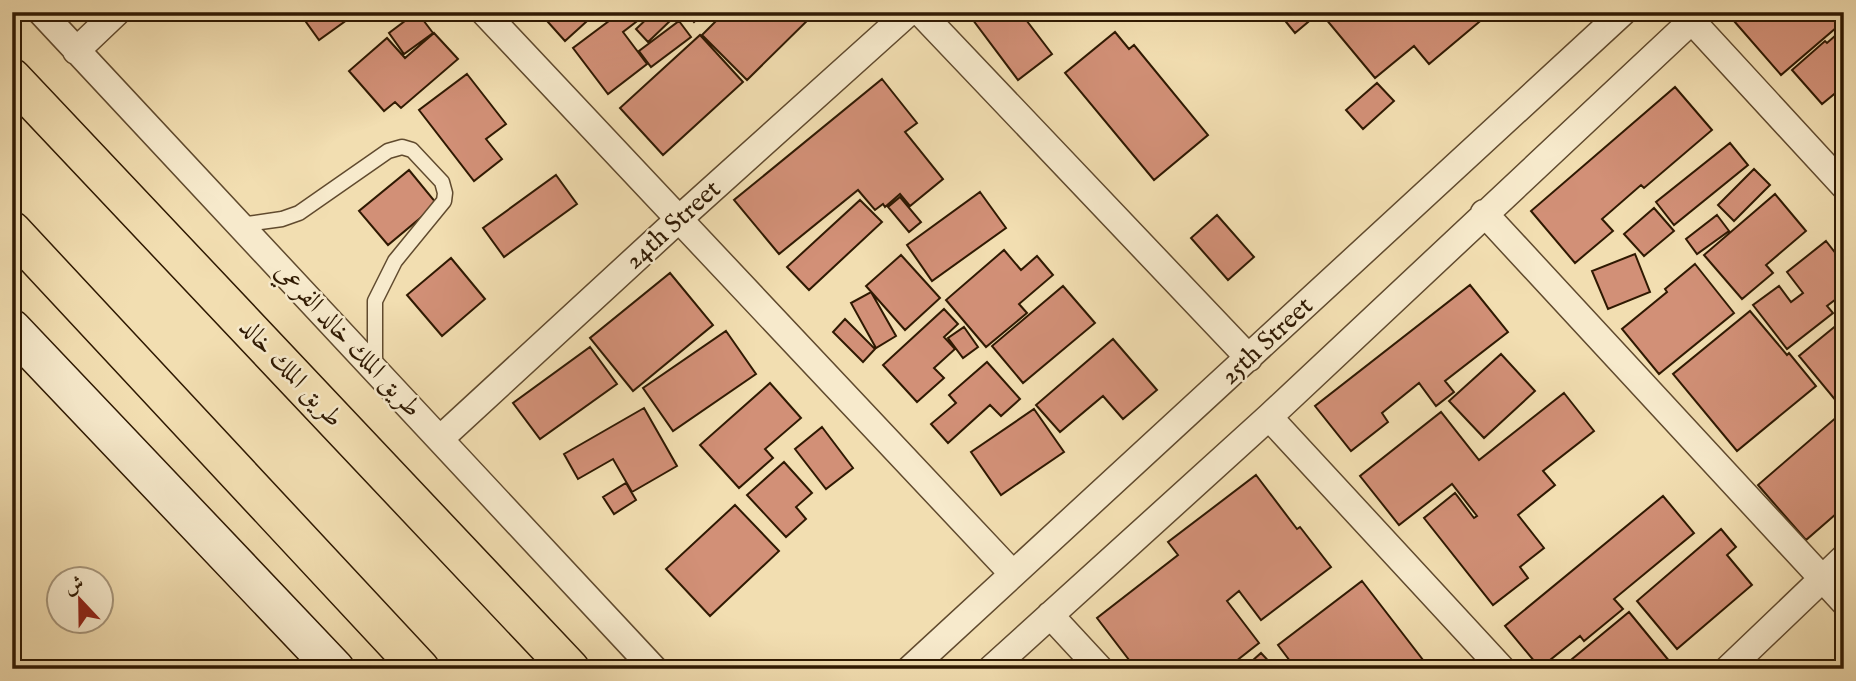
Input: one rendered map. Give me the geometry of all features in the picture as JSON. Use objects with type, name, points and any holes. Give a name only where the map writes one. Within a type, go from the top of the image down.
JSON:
[{"type":"highway","name":"طريق الملك خالد","points":[[12,78],[570,669]]},
{"type":"highway","points":[[12,231],[420,669]]},
{"type":"main road","points":[[12,329],[335,669]]},
{"type":"street","name":"طريق الملك خالد الفرعي","points":[[41,12],[654,669]]},
{"type":"street","points":[[76,51],[117,12]]},
{"type":"street","points":[[484,12],[1013,574]]},
{"type":"street","name":"24th Street","points":[[440,439],[909,12]]},
{"type":"street","points":[[920,12],[1249,358]]},
{"type":"street","name":"25th Street","points":[[910,669],[1623,12]]},
{"type":"street","points":[[991,669],[1269,417],[1697,16],[1844,186]]},
{"type":"street","points":[[1484,213],[1844,602]]},
{"type":"street","points":[[1269,417],[1502,669]]},
{"type":"street","points":[[1728,669],[1844,558]]},
{"type":"street","points":[[1049,615],[1100,669]]},
{"type":"lane","points":[[240,225],[282,219],[299,213],[388,151],[396,149],[412,150],[442,181],[444,201],[395,261],[375,301],[375,370]]},
{"type":"building","points":[[305,12],[358,12],[319,40],[301,15]]},
{"type":"building","points":[[417,12],[433,33],[404,54],[389,33]]},
{"type":"building","points":[[539,12],[597,12],[565,41]]},
{"type":"building","points":[[621,12],[649,12],[623,32],[647,64],[608,94],[573,48]]},
{"type":"building","points":[[654,12],[663,12],[671,20],[648,42],[636,29]]},
{"type":"building","points":[[686,12],[705,12],[694,22]]},
{"type":"building","points":[[725,12],[816,12],[747,80],[702,35]]},
{"type":"building","points":[[967,12],[1020,12],[1052,54],[1018,80]]},
{"type":"building","points":[[1278,12],[1320,12],[1295,33]]},
{"type":"building","points":[[1320,12],[1491,12],[1429,64],[1414,46],[1375,78]]},
{"type":"building","points":[[1744,12],[1844,12],[1844,21],[1781,75],[1734,21]]},
{"type":"building","points":[[679,21],[691,37],[651,67],[639,51]]},
{"type":"building","points":[[1844,28],[1844,86],[1822,104],[1792,70]]},
{"type":"building","points":[[1115,32],[1129,49],[1134,45],[1208,135],[1154,180],[1065,73]]},
{"type":"building","points":[[434,33],[458,59],[401,108],[395,102],[384,111],[349,71],[387,38],[405,58]]},
{"type":"building","points":[[700,35],[743,82],[663,155],[620,108]]},
{"type":"building","points":[[467,74],[506,124],[486,139],[502,159],[474,181],[419,110]]},
{"type":"building","points":[[882,79],[917,123],[905,132],[943,179],[910,206],[900,194],[885,207],[883,204],[875,210],[858,190],[779,254],[734,200]]},
{"type":"building","points":[[1377,83],[1394,101],[1363,129],[1346,110]]},
{"type":"building","points":[[1675,87],[1712,130],[1644,188],[1641,185],[1602,219],[1613,231],[1575,263],[1531,211]]},
{"type":"building","points":[[1730,143],[1748,165],[1674,225],[1656,202]]},
{"type":"building","points":[[1754,169],[1770,185],[1734,221],[1718,205]]},
{"type":"building","points":[[409,170],[437,204],[388,245],[359,211]]},
{"type":"building","points":[[556,175],[577,204],[504,257],[483,228]]},
{"type":"building","points":[[980,192],[1006,228],[932,281],[907,245]]},
{"type":"building","points":[[1775,194],[1806,231],[1766,265],[1773,273],[1742,299],[1704,255]]},
{"type":"building","points":[[900,197],[921,222],[909,232],[888,207]]},
{"type":"building","points":[[860,200],[882,222],[809,290],[787,267]]},
{"type":"building","points":[[1654,208],[1674,231],[1644,256],[1624,234]]},
{"type":"building","points":[[1217,215],[1254,257],[1228,280],[1191,238]]},
{"type":"building","points":[[1717,215],[1729,231],[1697,254],[1686,239]]},
{"type":"building","points":[[1826,241],[1844,264],[1844,293],[1827,306],[1833,313],[1787,349],[1753,305],[1779,286],[1791,302],[1803,293],[1787,272]]},
{"type":"building","points":[[1004,250],[1021,270],[1037,256],[1053,275],[1019,304],[1027,313],[986,347],[946,300]]},
{"type":"building","points":[[1635,254],[1650,292],[1608,309],[1592,271]]},
{"type":"building","points":[[901,255],[940,298],[905,330],[866,286]]},
{"type":"building","points":[[451,258],[485,299],[442,336],[407,295]]},
{"type":"building","points":[[1695,264],[1734,313],[1659,374],[1622,329],[1667,292],[1665,289]]},
{"type":"building","points":[[670,273],[713,325],[633,391],[590,338]]},
{"type":"building","points":[[1470,285],[1508,332],[1445,381],[1454,392],[1436,406],[1419,383],[1382,413],[1388,422],[1351,451],[1315,406]]},
{"type":"building","points":[[1063,286],[1095,323],[1023,383],[992,346]]},
{"type":"building","points":[[871,292],[896,336],[876,348],[851,303]]},
{"type":"building","points":[[944,309],[958,324],[944,337],[955,349],[934,368],[944,378],[917,402],[883,365]]},
{"type":"building","points":[[1750,311],[1816,386],[1737,451],[1673,374]]},
{"type":"building","points":[[845,319],[875,349],[863,362],[833,332]]},
{"type":"building","points":[[1844,319],[1844,407],[1799,356]]},
{"type":"building","points":[[964,327],[978,347],[963,358],[948,338]]},
{"type":"building","points":[[726,331],[756,374],[673,431],[643,388]]},
{"type":"building","points":[[1113,339],[1157,390],[1123,419],[1103,396],[1060,432],[1036,405]]},
{"type":"building","points":[[590,347],[617,384],[540,439],[513,403]]},
{"type":"building","points":[[1501,354],[1535,391],[1484,438],[1449,401]]},
{"type":"building","points":[[987,362],[1020,399],[1001,416],[990,405],[948,443],[931,424],[956,403],[949,395]]},
{"type":"building","points":[[770,383],[801,418],[765,449],[773,458],[739,488],[700,445]]},
{"type":"building","points":[[1564,393],[1594,431],[1543,471],[1555,485],[1518,515],[1544,548],[1520,567],[1528,578],[1493,605],[1424,518],[1455,493],[1474,518],[1477,516],[1452,484],[1399,525],[1360,476],[1441,412],[1479,460]]},
{"type":"building","points":[[644,408],[677,466],[632,492],[613,459],[578,479],[564,454]]},
{"type":"building","points":[[1034,409],[1064,452],[1001,495],[971,452]]},
{"type":"building","points":[[1839,415],[1844,420],[1844,497],[1839,500],[1844,507],[1806,540],[1758,485]]},
{"type":"building","points":[[822,427],[853,468],[826,489],[795,449]]},
{"type":"building","points":[[784,462],[812,493],[796,507],[806,519],[786,537],[747,495]]},
{"type":"building","points":[[1256,475],[1297,529],[1300,527],[1331,567],[1261,620],[1239,591],[1227,601],[1259,643],[1226,669],[1136,669],[1097,618],[1178,555],[1168,542]]},
{"type":"building","points":[[626,483],[636,500],[614,514],[603,497]]},
{"type":"building","points":[[1663,496],[1694,533],[1614,599],[1623,609],[1584,641],[1580,636],[1540,668],[1505,626]]},
{"type":"building","points":[[735,505],[779,551],[710,616],[666,569]]},
{"type":"building","points":[[1721,529],[1736,547],[1727,555],[1752,585],[1677,649],[1637,601]]},
{"type":"building","points":[[1362,581],[1430,669],[1296,669],[1278,645]]},
{"type":"building","points":[[1629,612],[1670,662],[1662,669],[1560,669]]},
{"type":"building","points":[[1261,653],[1276,669],[1243,669]]}]
